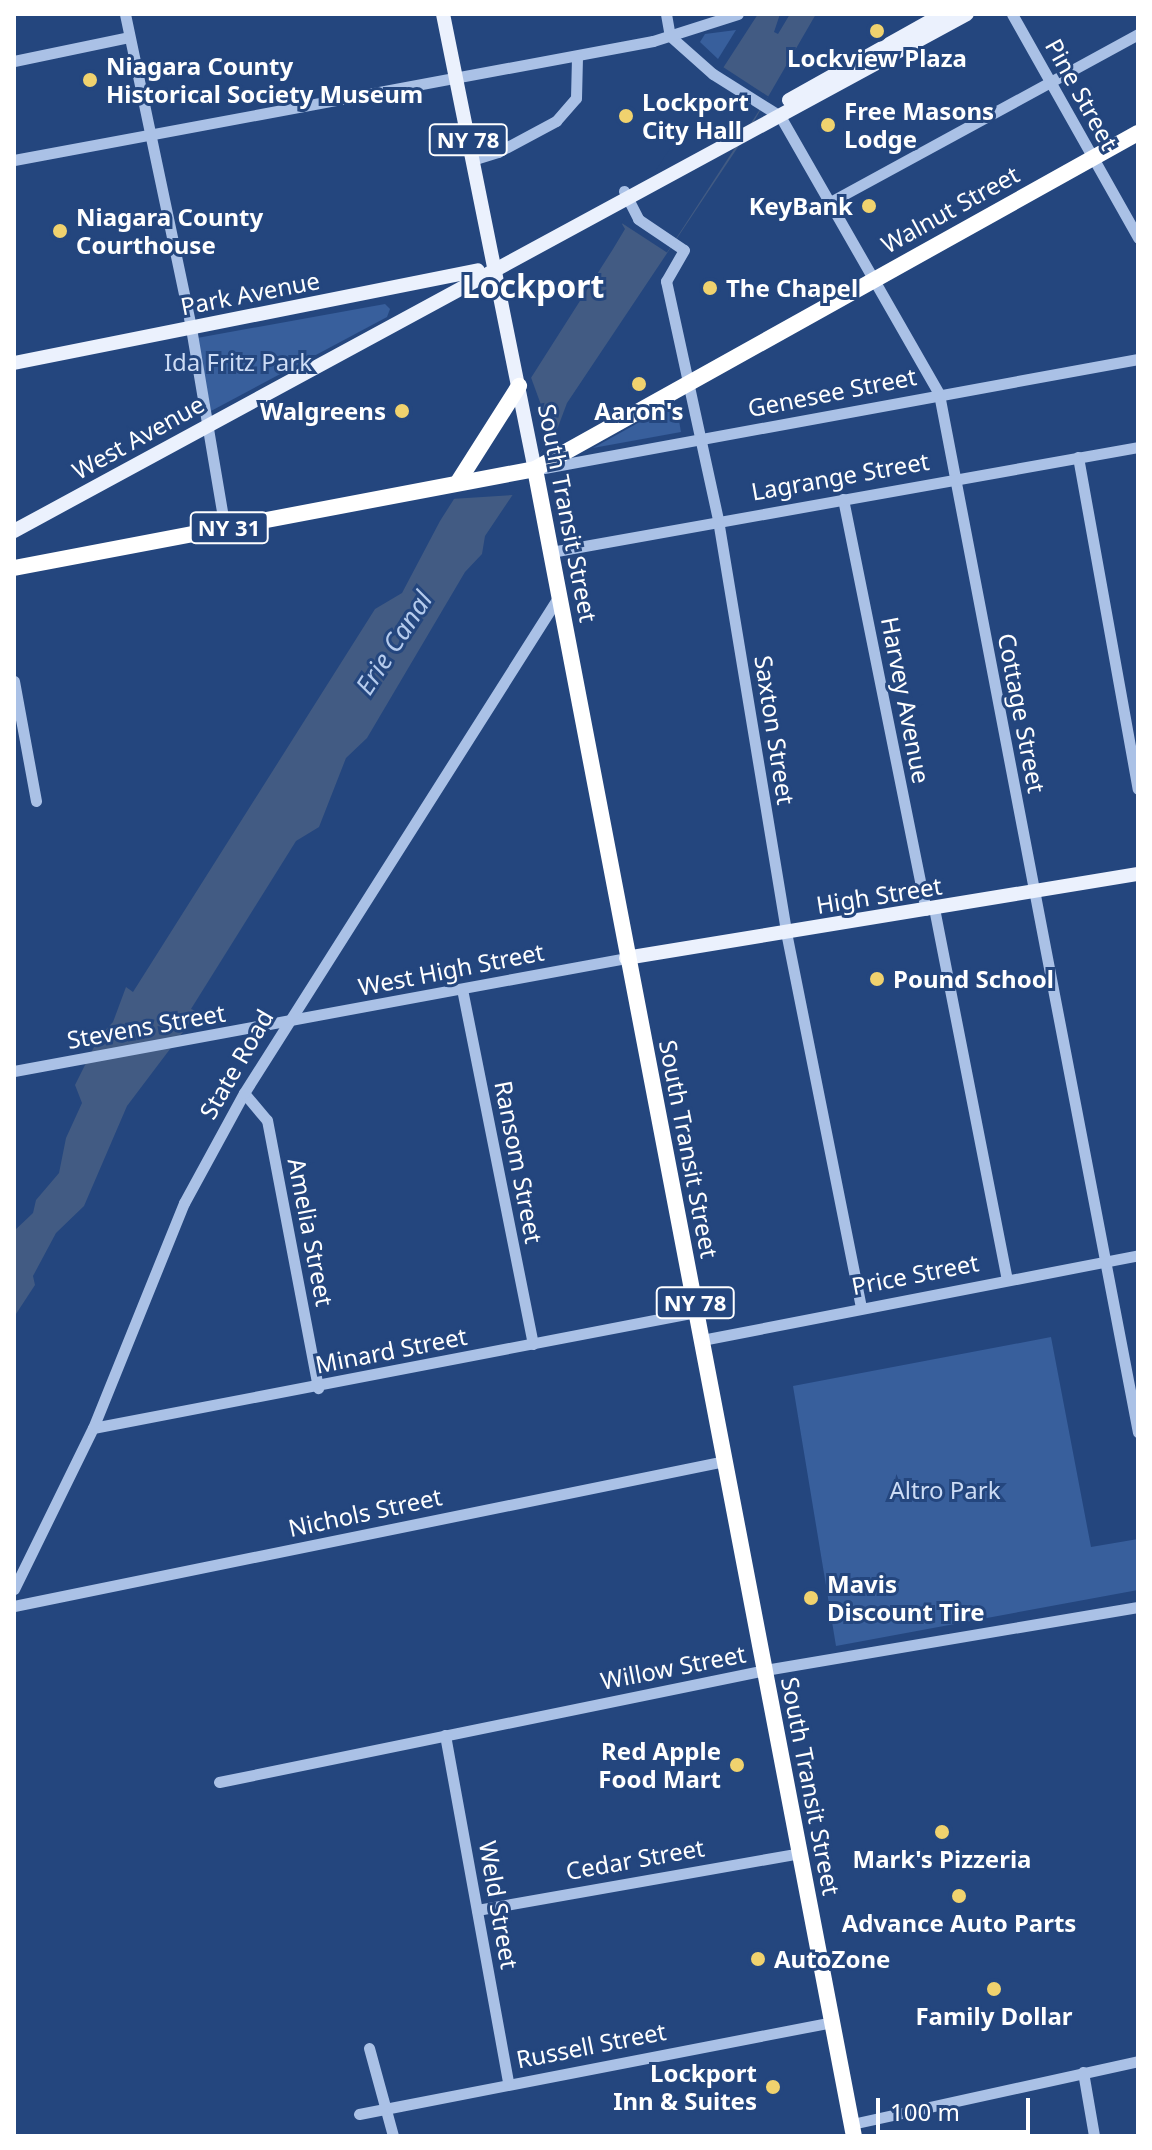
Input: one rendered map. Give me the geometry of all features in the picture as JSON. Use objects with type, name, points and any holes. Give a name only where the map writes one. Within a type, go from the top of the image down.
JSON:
[{"type":"highway","name":"Walnut Street","points":[[533,467],[691,385],[874,278],[1138,133]]},
{"type":"highway","points":[[451,483],[517,379]]},
{"type":"highway","name":"NY 31","points":[[14,568],[533,467]]},
{"type":"highway","name":"South Transit Street","points":[[533,467],[853,2130]]},
{"type":"main road","name":"NY 78","points":[[443,14],[494,266]]},
{"type":"main road","points":[[630,197],[646,180],[943,14]]},
{"type":"main road","points":[[494,266],[746,135],[772,110],[967,14]]},
{"type":"main road","name":"Park Avenue","points":[[14,363],[494,266]]},
{"type":"main road","name":"South Transit Street","points":[[494,266],[533,467]]},
{"type":"main road","name":"West Avenue","points":[[14,531],[494,266]]},
{"type":"main road","name":"High Street","points":[[626,958],[1138,874]]},
{"type":"street","points":[[125,14],[191,328],[225,529]]},
{"type":"street","points":[[666,14],[670,36]]},
{"type":"street","points":[[14,160],[577,56],[670,36],[738,14]]},
{"type":"street","name":"Pine Street","points":[[1012,14],[1138,238]]},
{"type":"street","points":[[832,201],[1138,34]]},
{"type":"street","name":"Cottage Street","points":[[670,36],[713,74],[772,110],[832,201],[939,394],[1138,1432]]},
{"type":"street","points":[[14,61],[129,37]]},
{"type":"street","points":[[472,160],[498,152],[556,121],[576,98],[577,56]]},
{"type":"street","name":"Saxton Street","points":[[630,197],[638,219],[684,250],[666,281],[718,520],[786,932],[861,1307]]},
{"type":"street","name":"Genesee Street","points":[[533,467],[702,441],[1138,359]]},
{"type":"street","name":"Lagrange Street","points":[[551,552],[1138,447]]},
{"type":"street","points":[[1078,457],[1138,789]]},
{"type":"street","name":"Harvey Avenue","points":[[843,499],[1007,1279]]},
{"type":"street","name":"State Road","points":[[14,1589],[93,1428],[184,1203],[244,1093],[559,596]]},
{"type":"street","points":[[14,681],[36,801]]},
{"type":"street","name":"West High Street","points":[[285,1024],[626,958]]},
{"type":"street","name":"Ransom Street","points":[[462,989],[533,1344]]},
{"type":"street","name":"Stevens Street","points":[[15,1067],[55,1065],[285,1024]]},
{"type":"street","name":"Amelia Street","points":[[244,1093],[267,1120],[318,1388]]},
{"type":"street","name":"Price Street","points":[[702,1340],[1138,1255]]},
{"type":"street","name":"Minard Street","points":[[93,1428],[318,1388],[696,1312]]},
{"type":"street","name":"Nichols Street","points":[[14,1606],[725,1461]]},
{"type":"street","name":"Willow Street","points":[[219,1782],[765,1670],[1138,1607]]},
{"type":"street","name":"Weld Street","points":[[445,1735],[508,2083]]},
{"type":"street","name":"Cedar Street","points":[[477,1910],[800,1853]]},
{"type":"street","name":"Russell Street","points":[[359,2114],[832,2022]]},
{"type":"street","points":[[369,2048],[393,2136]]},
{"type":"street","points":[[853,2130],[1138,2061]]},
{"type":"street","points":[[1083,2072],[1094,2136]]},
{"type":"green space","points":[[736,30],[718,59],[700,42],[705,34]]},
{"type":"green space","name":"Ida Fritz Park","points":[[385,304],[390,309],[387,317],[211,411],[197,338]]},
{"type":"green space","points":[[676,404],[681,432],[593,448]]},
{"type":"green space","name":"Altro Park","points":[[1051,1337],[1091,1547],[1138,1539],[1138,1590],[836,1646],[793,1386]]},
{"type":"water","name":"Erie Canal","points":[[758,14],[780,14],[774,32],[778,34],[790,14],[816,14],[746,135],[567,403],[558,427],[485,536],[482,554],[465,572],[367,738],[346,758],[319,827],[296,841],[191,1009],[198,1012],[127,1106],[84,1206],[56,1233],[33,1276],[35,1285],[14,1317],[14,1231],[33,1213],[36,1200],[59,1173],[66,1138],[82,1103],[75,1085],[99,1037],[113,1022],[126,987],[133,992],[375,609],[402,593],[440,521],[625,229],[622,224]]},
{"type":"pier","points":[[723,67],[768,96],[667,252],[622,223]]},
{"type":"pier","points":[[529,372],[552,435],[513,495],[451,499]]},
{"type":"place","name":"Lockview Plaza","points":[[877,31]]},
{"type":"place","name":"Niagara County Historical Society Museum","points":[[90,80]]},
{"type":"place","name":"Lockport City Hall","points":[[626,116]]},
{"type":"place","name":"Free Masons Lodge","points":[[828,125]]},
{"type":"place","name":"KeyBank","points":[[869,206]]},
{"type":"place","name":"Niagara County Courthouse","points":[[60,231]]},
{"type":"place","name":"The Chapel","points":[[710,288]]},
{"type":"place","name":"Aaron's","points":[[639,384]]},
{"type":"place","name":"Walgreens","points":[[402,411]]},
{"type":"place","name":"Pound School","points":[[877,979]]},
{"type":"place","name":"Mavis Discount Tire","points":[[811,1598]]},
{"type":"place","name":"Red Apple Food Mart","points":[[737,1765]]},
{"type":"place","name":"Mark's Pizzeria","points":[[942,1832]]},
{"type":"place","name":"Advance Auto Parts","points":[[959,1896]]},
{"type":"place","name":"AutoZone","points":[[758,1959]]},
{"type":"place","name":"Family Dollar","points":[[994,1989]]},
{"type":"place","name":"Lockport Inn & Suites","points":[[773,2087]]},
{"type":"district","name":"Lockport","points":[[533,286]]}]
